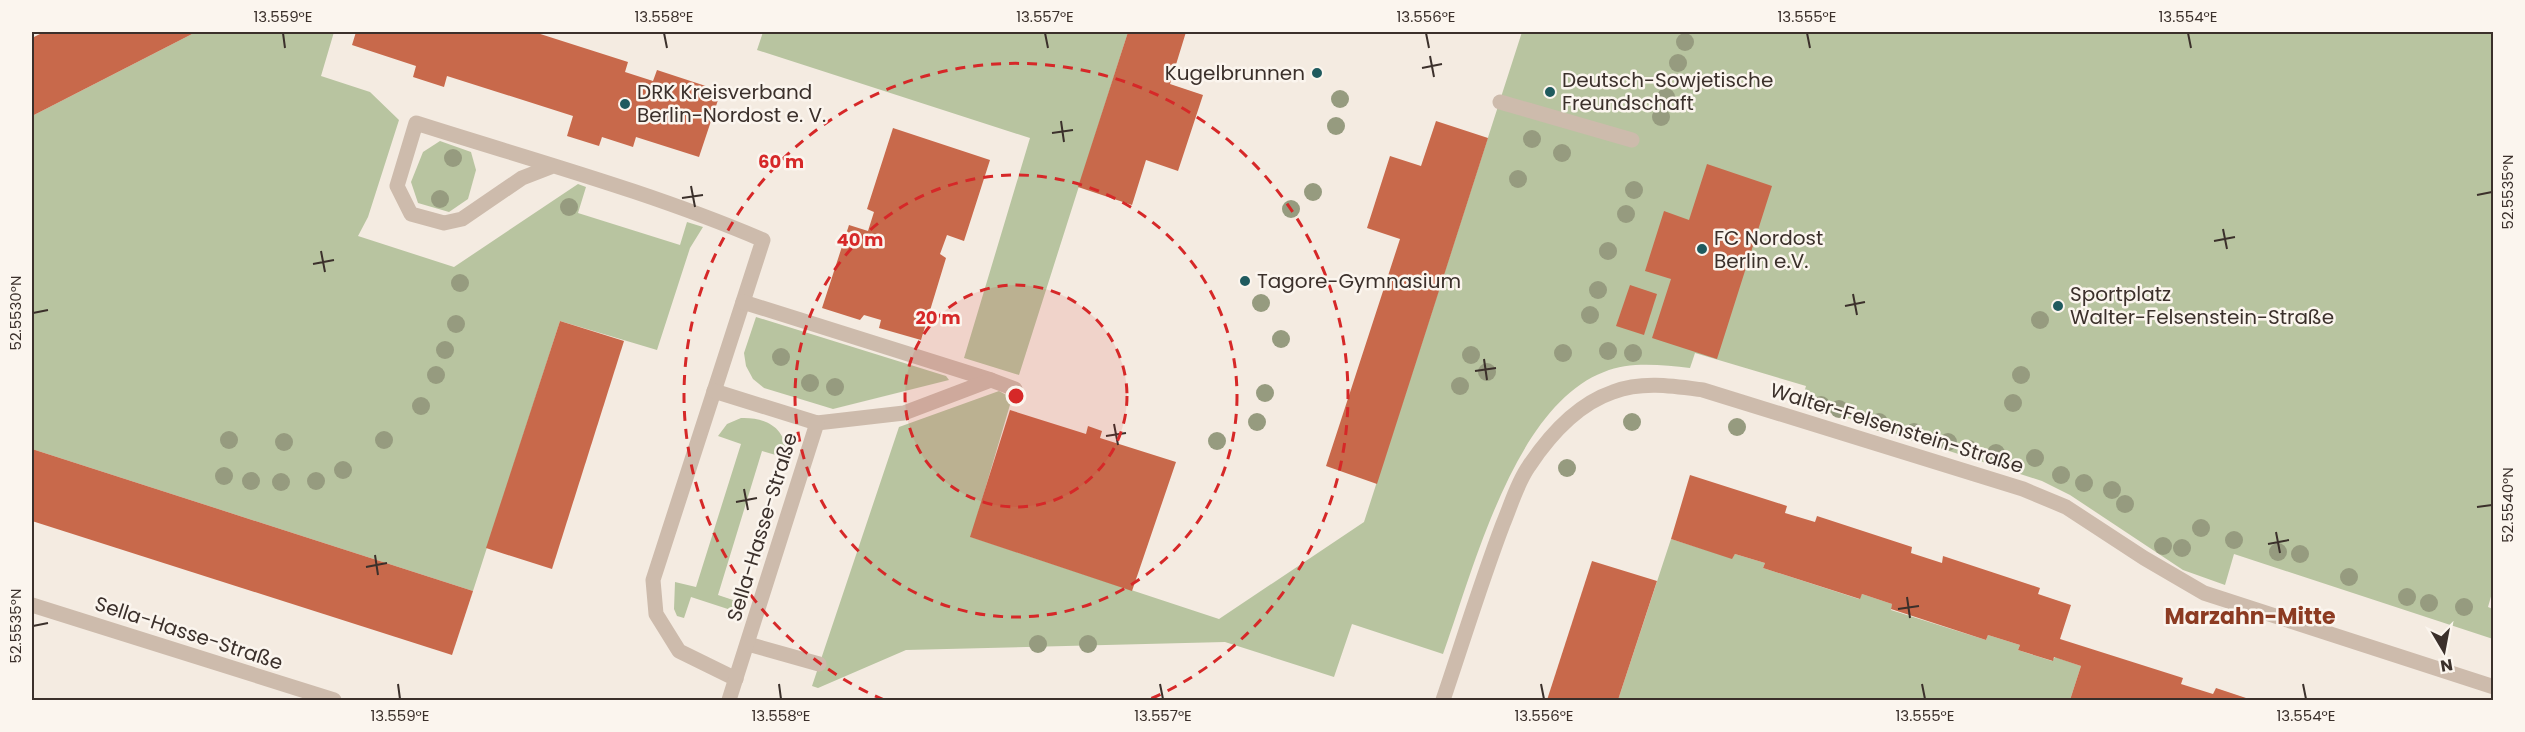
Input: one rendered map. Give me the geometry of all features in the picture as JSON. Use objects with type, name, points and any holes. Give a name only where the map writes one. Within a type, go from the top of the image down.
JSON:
[{"type":"street","points":[[1500,102],[1632,140]]},
{"type":"street","points":[[553,166],[522,178],[462,219],[444,223],[411,214],[397,186],[416,123],[553,166],[716,219],[763,240],[652,580],[656,614],[679,651],[736,678]]},
{"type":"street","points":[[743,302],[1015,389]]},
{"type":"street","points":[[817,423],[904,413],[991,380]]},
{"type":"street","name":"Walter-Felsenstein-Straße","points":[[1443,700],[1497,540],[1527,467],[1557,429],[1593,401],[1614,391],[1641,385],[1669,385],[1703,390],[2023,489],[2066,507],[2204,594],[2493,687]]},
{"type":"street","name":"Sella-Hasse-Straße","points":[[714,391],[817,423],[729,700]]},
{"type":"street","name":"Sella-Hasse-Straße","points":[[32,605],[334,700]]},
{"type":"street","points":[[748,644],[819,664]]},
{"type":"green space","points":[[196,32],[334,32],[321,76],[370,92],[399,120],[368,217],[358,236],[454,267],[578,184],[586,187],[578,213],[680,245],[687,222],[703,227],[690,248],[657,350],[560,321],[473,591],[32,449],[32,116]]},
{"type":"green space","points":[[763,32],[1128,32],[1019,375],[964,358],[1030,138],[757,50]]},
{"type":"green space","name":"Sportplatz Walter-Felsenstein-Straße","points":[[1522,32],[2493,32],[2494,586],[2488,607],[2493,609],[2493,639],[2234,554],[2225,585],[2183,570],[2070,495],[2042,481],[1801,403],[1806,386],[1695,353],[1690,368],[1635,365],[1604,372],[1572,390],[1545,419],[1521,454],[1501,495],[1483,537],[1443,654],[1352,624],[1334,677],[1225,642],[906,650],[818,688],[812,686],[899,427],[999,391],[1012,398],[971,537],[1219,619],[1364,522]]},
{"type":"green space","points":[[440,141],[471,152],[476,170],[468,199],[449,212],[418,203],[411,182],[423,152]]},
{"type":"green space","points":[[756,317],[946,376],[949,380],[833,409],[764,388],[753,379],[746,366],[744,353]]},
{"type":"green space","points":[[741,418],[759,420],[774,427],[783,439],[786,458],[762,451],[718,595],[739,602],[737,612],[691,597],[684,618],[677,616],[674,609],[675,582],[696,587],[741,444],[718,436],[727,424]]},
{"type":"green space","points":[[1671,539],[1732,558],[1735,554],[1765,563],[1763,568],[1859,599],[1862,594],[1892,604],[1891,610],[1986,640],[1988,635],[2020,645],[2018,650],[2052,661],[2055,657],[2081,666],[2070,700],[1618,700]]},
{"type":"building","points":[[44,32],[196,32],[32,116],[32,38]]},
{"type":"building","name":"DRK Kreisverband Berlin-Nordost e. V.","points":[[356,32],[534,32],[628,62],[625,72],[653,81],[657,70],[721,91],[699,157],[636,137],[633,147],[602,137],[599,146],[567,136],[573,116],[447,76],[444,87],[413,77],[416,66],[352,45]]},
{"type":"building","points":[[1128,32],[1186,32],[1170,84],[1203,95],[1178,171],[1146,160],[1132,205],[1078,187]]},
{"type":"building","points":[[1436,121],[1488,138],[1377,484],[1326,466],[1400,239],[1367,228],[1390,156],[1421,166]]},
{"type":"building","points":[[893,128],[990,160],[964,241],[947,235],[940,254],[946,258],[921,340],[879,328],[881,320],[864,315],[860,320],[822,308],[849,225],[868,231],[874,212],[867,209]]},
{"type":"building","name":"FC Nordost Berlin e.V.","points":[[1707,164],[1772,186],[1717,359],[1652,338],[1671,279],[1645,271],[1664,211],[1689,220]]},
{"type":"building","points":[[1630,285],[1657,294],[1644,335],[1616,326]]},
{"type":"building","points":[[560,321],[624,341],[552,569],[486,548]]},
{"type":"building","points":[[1010,410],[1086,434],[1088,426],[1102,431],[1100,438],[1176,462],[1132,591],[970,537]]},
{"type":"building","points":[[32,449],[473,591],[452,655],[32,521]]},
{"type":"building","points":[[1690,475],[1787,506],[1785,513],[1815,522],[1817,516],[1912,547],[1911,553],[1942,563],[1943,556],[2040,588],[2038,594],[2071,605],[2060,639],[2183,678],[2181,684],[2213,694],[2216,688],[2252,700],[2070,700],[2081,666],[2054,657],[2053,661],[2018,650],[2020,645],[1988,635],[1986,640],[1891,609],[1892,604],[1862,594],[1860,599],[1763,568],[1765,563],[1735,554],[1732,559],[1671,539]]},
{"type":"building","points":[[1592,561],[1657,581],[1618,700],[1547,700]]},
{"type":"place","name":"Kugelbrunnen","points":[[1317,73]]},
{"type":"place","name":"Deutsch-Sowjetische Freundschaft","points":[[1550,92]]},
{"type":"place","name":"DRK Kreisverband Berlin-Nordost e. V.","points":[[625,104]]},
{"type":"place","name":"FC Nordost Berlin e.V.","points":[[1702,249]]},
{"type":"place","name":"Tagore-Gymnasium","points":[[1245,281]]},
{"type":"place","name":"Sportplatz Walter-Felsenstein-Straße","points":[[2058,306]]},
{"type":"district","name":"Marzahn-Mitte","points":[[2250,616]]}]
